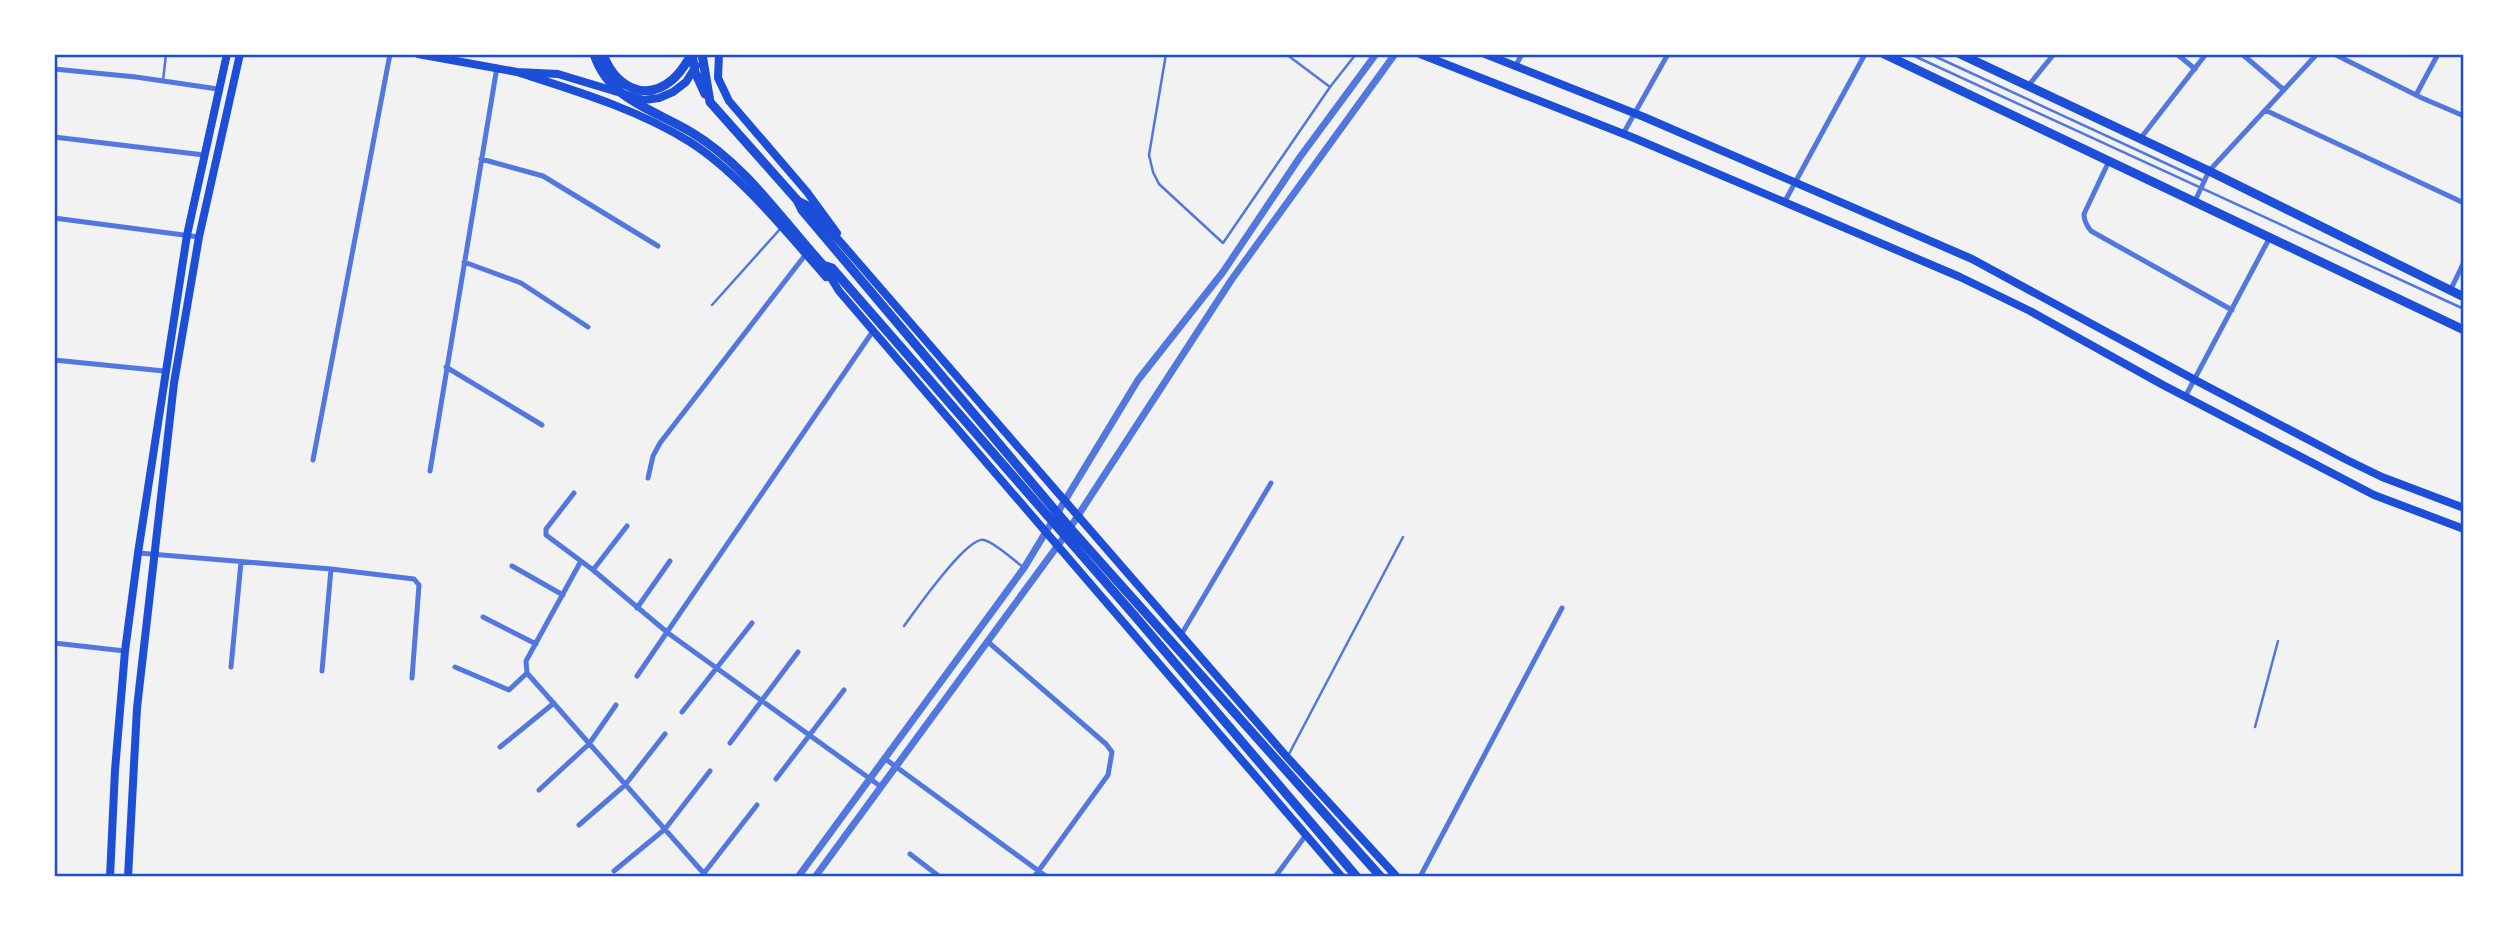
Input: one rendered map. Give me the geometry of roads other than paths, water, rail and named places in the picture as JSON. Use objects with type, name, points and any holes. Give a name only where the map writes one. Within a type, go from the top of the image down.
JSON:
[{"type":"main road","points":[[110,877],[125,651],[138,553],[187,235],[227,54]]},
{"type":"main road","points":[[128,877],[137,708],[174,383],[199,237],[240,54]]},
{"type":"main road","points":[[418,54],[497,67],[597,98],[690,142],[737,181],[839,291],[1342,877]]},
{"type":"main road","points":[[594,54],[601,72],[617,91],[690,131],[718,151],[745,177],[823,265],[839,291]]},
{"type":"main road","points":[[603,54],[617,79],[632,88],[652,90],[671,81],[692,54]]},
{"type":"main road","points":[[692,54],[698,78],[710,102],[797,200],[802,210],[1070,528],[1381,877]]},
{"type":"main road","points":[[517,72],[558,74],[632,98],[650,100],[680,88],[689,78],[702,54]]},
{"type":"main road","points":[[702,54],[710,102]]},
{"type":"main road","points":[[719,54],[718,78],[729,101],[832,223],[843,245]]},
{"type":"main road","points":[[1420,54],[1623,134],[1961,277],[2374,495],[2464,529]]},
{"type":"main road","points":[[1485,54],[1635,113],[1972,259],[2194,380],[2382,477],[2464,508]]},
{"type":"main road","points":[[1884,54],[2464,330]]},
{"type":"main road","points":[[1960,54],[2209,171],[2464,297]]},
{"type":"main road","points":[[797,200],[807,205],[843,245],[1287,757],[1397,877]]},
{"type":"main road","points":[[823,265],[832,268],[848,286],[1357,877]]},
{"type":"main road","points":[[2029,311],[2036,295]]},
{"type":"street","points":[[313,460],[390,54]]},
{"type":"street","points":[[798,877],[1024,568],[1138,380],[1223,272],[1300,157],[1376,54]]},
{"type":"street","points":[[815,877],[1064,537],[1232,279],[1395,54]]},
{"type":"street","points":[[1515,67],[1522,54]]},
{"type":"street","points":[[1623,134],[1668,54]]},
{"type":"street","points":[[1785,201],[1865,54]]},
{"type":"street","points":[[2028,86],[2054,54]]},
{"type":"street","points":[[2177,54],[2195,69]]},
{"type":"street","points":[[2140,139],[2206,54]]},
{"type":"street","points":[[2242,54],[2284,90]]},
{"type":"street","points":[[2194,201],[2209,171],[2317,54]]},
{"type":"street","points":[[2334,54],[2464,116]]},
{"type":"street","points":[[2416,95],[2438,54]]},
{"type":"street","points":[[430,471],[497,67]]},
{"type":"street","points":[[54,69],[218,89]]},
{"type":"street","points":[[2265,110],[2464,203]]},
{"type":"street","points":[[54,137],[204,155]]},
{"type":"street","points":[[481,159],[543,176],[658,246]]},
{"type":"street","points":[[2109,161],[2084,214],[2084,222],[2091,231],[2232,310]]},
{"type":"street","points":[[54,218],[199,237]]},
{"type":"street","points":[[2185,397],[2269,239]]},
{"type":"street","points":[[648,478],[653,456],[660,443],[806,254]]},
{"type":"street","points":[[464,262],[521,283],[588,327]]},
{"type":"street","points":[[2450,291],[2464,262]]},
{"type":"street","points":[[1223,272],[1232,279]]},
{"type":"street","points":[[637,676],[873,331]]},
{"type":"street","points":[[54,360],[164,371]]},
{"type":"street","points":[[446,367],[542,425]]},
{"type":"street","points":[[1181,635],[1271,483]]},
{"type":"street","points":[[574,493],[544,532],[668,633],[880,786]]},
{"type":"street","points":[[593,570],[627,526]]},
{"type":"street","points":[[138,553],[331,569],[417,581],[419,585],[412,678]]},
{"type":"street","points":[[581,561],[526,661],[527,673],[705,876],[757,805]]},
{"type":"street","points":[[637,608],[670,561]]},
{"type":"street","points":[[230,667],[241,562]]},
{"type":"street","points":[[512,566],[563,595]]},
{"type":"street","points":[[322,671],[331,569]]},
{"type":"street","points":[[1420,877],[1562,608]]},
{"type":"street","points":[[483,617],[536,643]]},
{"type":"street","points":[[682,712],[751,623]]},
{"type":"street","points":[[987,641],[1112,752],[1108,775],[1034,877]]},
{"type":"street","points":[[54,643],[125,651]]},
{"type":"street","points":[[730,743],[798,652]]},
{"type":"street","points":[[456,667],[509,690],[527,673]]},
{"type":"street","points":[[776,779],[844,690]]},
{"type":"street","points":[[500,747],[554,703]]},
{"type":"street","points":[[539,790],[589,744],[616,705]]},
{"type":"street","points":[[579,825],[625,785],[665,734]]},
{"type":"street","points":[[884,758],[1046,877]]},
{"type":"street","points":[[614,871],[665,829],[710,771]]},
{"type":"street","points":[[1275,877],[1306,835]]},
{"type":"street","points":[[910,854],[940,877]]},
{"type":"lane","points":[[163,81],[166,54]]},
{"type":"lane","points":[[1166,54],[1149,155],[1153,172],[1159,184],[1223,243],[1330,87],[1356,54]]},
{"type":"lane","points":[[1286,54],[1330,87]]},
{"type":"lane","points":[[1910,54],[2202,184]]},
{"type":"lane","points":[[1930,54],[2464,309]]},
{"type":"lane","points":[[712,305],[781,228]]},
{"type":"lane","points":[[1287,757],[1403,537]]},
{"type":"lane","points":[[904,626],[960,554],[976,541],[986,540],[1024,568]]},
{"type":"lane","points":[[2255,727],[2278,641]]}]
